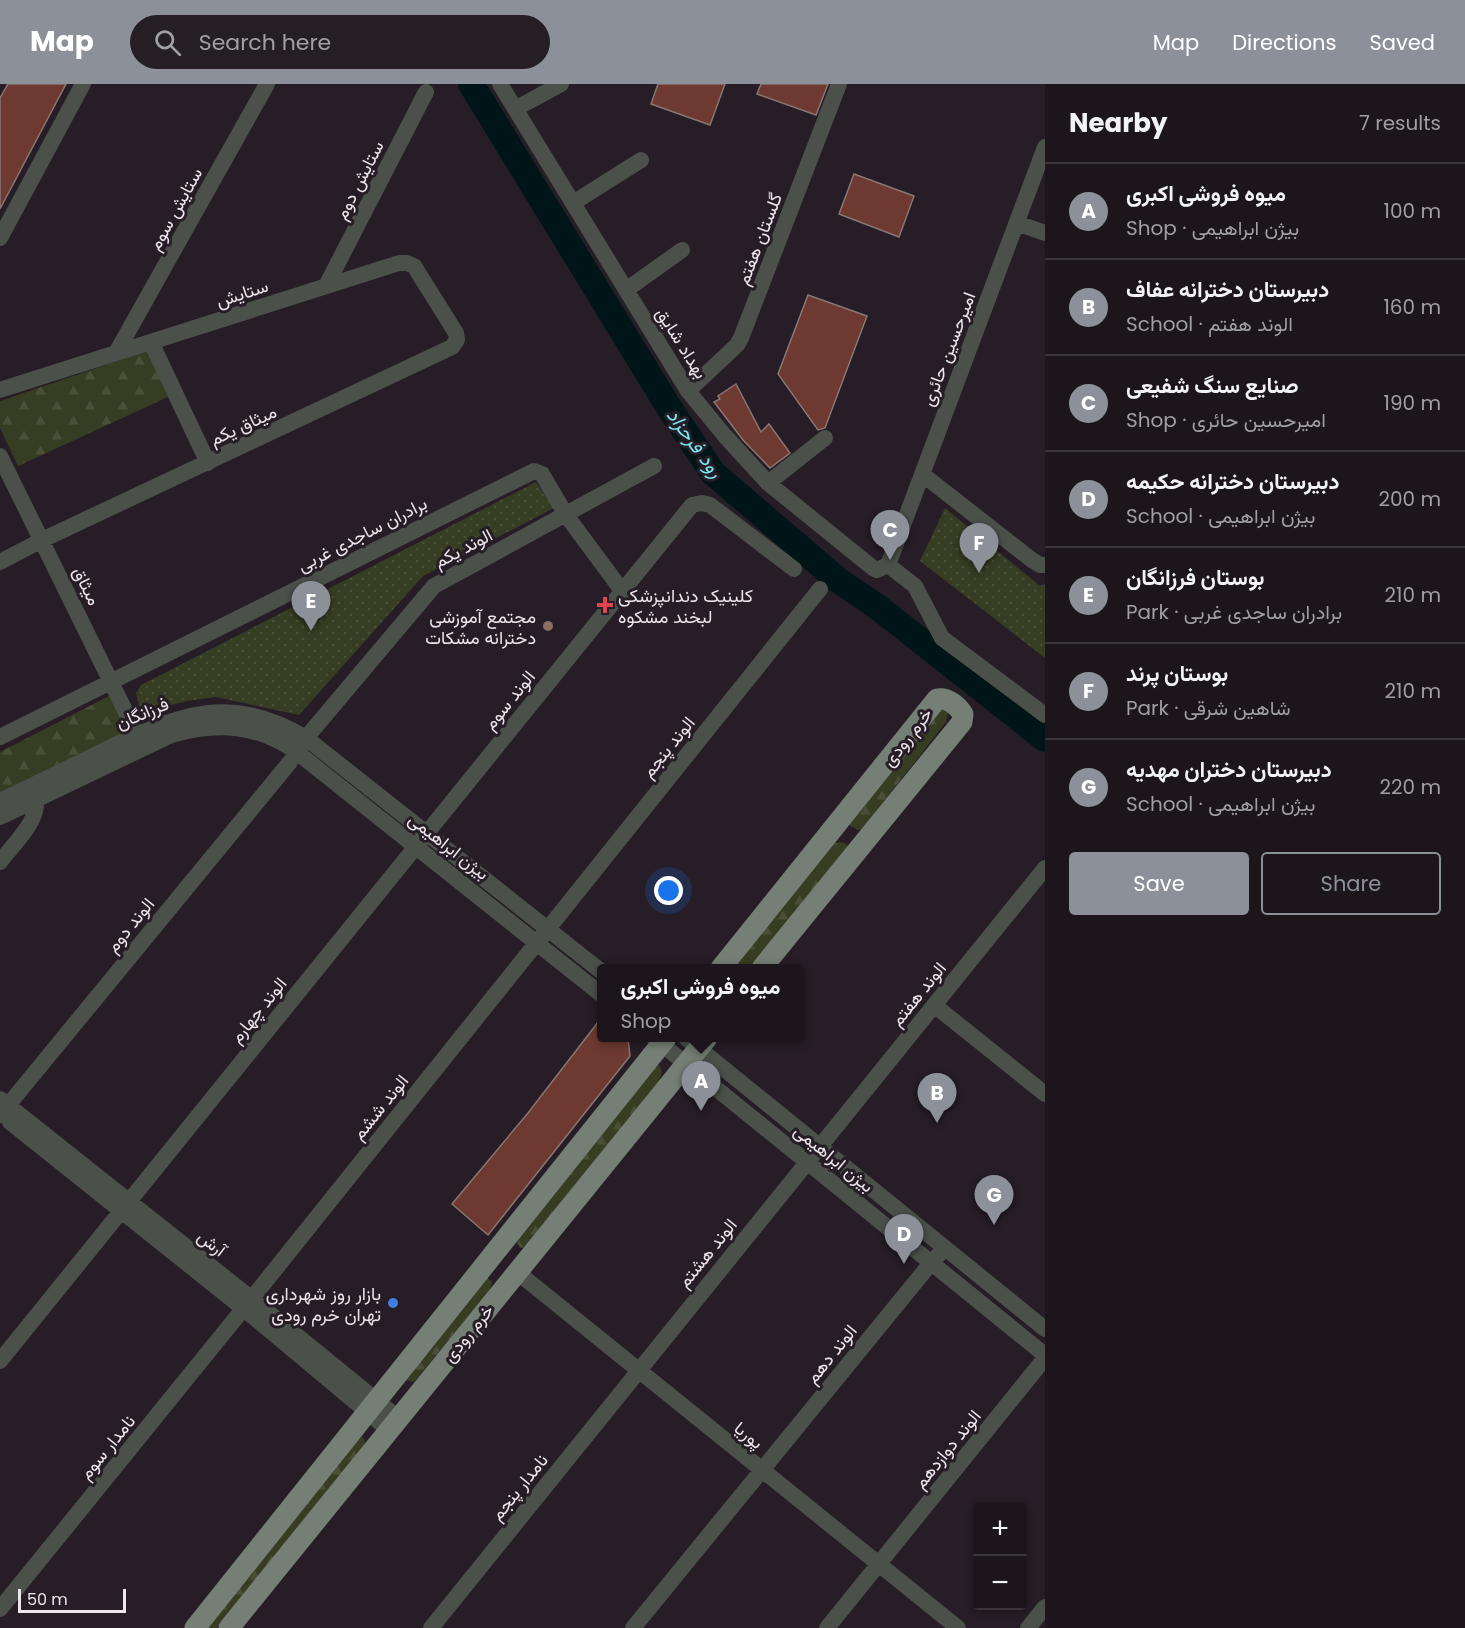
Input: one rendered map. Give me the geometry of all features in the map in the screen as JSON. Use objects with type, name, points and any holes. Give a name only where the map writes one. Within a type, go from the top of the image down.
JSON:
[{"type":"main road","name":"خرم رودی","points":[[725,964],[937,699],[941,698],[954,704],[963,714],[962,722],[766,964]]},
{"type":"main road","points":[[837,824],[862,844]]},
{"type":"main road","name":"خرم رودی","points":[[195,1628],[494,1254],[659,1042]]},
{"type":"main road","name":"خرم رودی","points":[[229,1628],[517,1272],[694,1047]]},
{"type":"main road","points":[[494,1254],[517,1272]]},
{"type":"street","points":[[0,238],[83,84]]},
{"type":"street","name":"ستایش سوم","points":[[116,353],[267,84]]},
{"type":"street","name":"بهداد شایق","points":[[500,84],[688,391],[768,483],[873,568],[878,570],[888,565]]},
{"type":"street","points":[[515,109],[561,84]]},
{"type":"street","name":"گلستان هفتم","points":[[688,391],[737,345],[745,329],[839,84]]},
{"type":"street","name":"ستایش دوم","points":[[326,286],[426,92]]},
{"type":"street","name":"امیرحسین حائری","points":[[888,565],[1045,147]]},
{"type":"street","points":[[573,204],[641,160]]},
{"type":"street","points":[[1017,223],[1045,233]]},
{"type":"street","points":[[626,290],[682,250]]},
{"type":"street","name":"ستایش","points":[[0,390],[407,262],[414,266],[456,333],[457,340]]},
{"type":"street","name":"میثاق یکم","points":[[0,562],[42,540],[452,347],[457,340]]},
{"type":"street","points":[[151,342],[208,463]]},
{"type":"street","points":[[768,483],[825,438]]},
{"type":"street","name":"میثاق","points":[[0,456],[5,478],[42,540],[140,741]]},
{"type":"street","name":"الوند یکم","points":[[297,751],[434,586],[654,466]]},
{"type":"street","name":"برادران ساجدی غربی","points":[[0,737],[534,471],[542,474],[566,515]]},
{"type":"street","points":[[922,474],[1032,560],[1045,565]]},
{"type":"street","name":"الوند سوم","points":[[421,839],[692,505],[702,503],[710,505],[794,569]]},
{"type":"street","points":[[566,515],[623,592]]},
{"type":"street","points":[[888,565],[915,585],[942,638],[1045,715]]},
{"type":"street","name":"الوند پنجم","points":[[542,935],[820,589]]},
{"type":"street","name":"فرزانگان","points":[[0,817],[34,792],[140,741],[181,717],[208,712],[225,712],[265,719],[297,751]]},
{"type":"street","name":"بیژن ابراهیمی","points":[[297,751],[421,839],[542,935],[597,989]]},
{"type":"street","name":"الوند دوم","points":[[2,1109],[297,751]]},
{"type":"street","points":[[0,862],[31,822],[37,807],[34,792]]},
{"type":"street","name":"فرزانگان","points":[[0,801],[34,792]]},
{"type":"street","name":"الوند چهارم","points":[[0,1361],[421,839]]},
{"type":"street","name":"الوند هفتم","points":[[807,1161],[1045,868]]},
{"type":"street","name":"بیژن ابراهیمی","points":[[542,935],[597,969]]},
{"type":"street","name":"الوند ششم","points":[[248,1304],[542,935]]},
{"type":"street","points":[[934,1005],[1045,1094]]},
{"type":"street","name":"بیژن ابراهیمی","points":[[670,1042],[694,1047],[820,1145],[1045,1329]]},
{"type":"street","name":"بیژن ابراهیمی","points":[[694,1047],[807,1161],[1045,1356]]},
{"type":"street","name":"آرش","points":[[2,1109],[248,1304],[394,1424]]},
{"type":"street","name":"الوند هشتم","points":[[638,1371],[807,1161]]},
{"type":"street","name":"الوند دهم","points":[[633,1628],[945,1248]]},
{"type":"street","name":"پوریا","points":[[517,1272],[958,1628]]},
{"type":"street","name":"نامدار سوم","points":[[0,1609],[248,1304]]},
{"type":"street","name":"الوند دوازدهم","points":[[827,1628],[1045,1356]]},
{"type":"street","name":"نامدار پنجم","points":[[431,1628],[638,1371]]},
{"type":"street","points":[[1028,1628],[1045,1607]]},
{"type":"green space","points":[[147,351],[168,397],[18,466],[0,428],[0,401]]},
{"type":"green space","points":[[536,482],[554,508],[423,576],[299,715],[216,697],[186,701],[141,714],[136,693],[141,685]]},
{"type":"green space","points":[[945,508],[1040,586],[1045,584],[1045,658],[920,561]]},
{"type":"green space","points":[[111,695],[129,732],[0,797],[0,752]]},
{"type":"green space","points":[[941,710],[948,712],[946,722],[862,829],[857,830],[850,825],[851,820]]},
{"type":"green space","points":[[835,843],[845,843],[849,847],[759,964],[732,964]]},
{"type":"green space","points":[[655,1065],[660,1066],[662,1072],[659,1081],[525,1247],[521,1248],[514,1240]]},
{"type":"green space","points":[[487,1278],[492,1282],[490,1290],[414,1382],[404,1380]]},
{"type":"green space","points":[[359,1434],[365,1442],[362,1452],[217,1628],[199,1628]]},
{"type":"building","points":[[8,84],[66,84],[0,209],[0,98]]},
{"type":"building","points":[[658,84],[725,84],[710,125],[651,104]]},
{"type":"building","points":[[761,84],[828,84],[816,115],[757,94]]},
{"type":"building","points":[[854,174],[914,196],[899,237],[839,214]]},
{"type":"building","points":[[808,295],[867,316],[825,428],[818,430],[778,374]]},
{"type":"building","points":[[736,384],[761,432],[769,424],[790,453],[770,468],[743,440],[714,402],[720,399],[718,396]]},
{"type":"building","points":[[597,1023],[597,1042],[628,1042],[630,1056],[488,1235],[452,1204],[528,1113]]},
{"type":"waterway","name":"رود فرحزاد","points":[[471,84],[668,406],[713,473],[838,580],[879,608],[1045,739]]},
{"type":"place","name":"صنایع سنگ شفیعی","points":[[890,560]]},
{"type":"place","name":"بوستان پرند","points":[[979,573]]},
{"type":"place","name":"کلینیک دندانپزشکی لبخند مشکوه","points":[[605,605]]},
{"type":"place","name":"مجتمع آموزشی دخترانه مشکات","points":[[548,626]]},
{"type":"place","name":"بوستان فرزانگان","points":[[311,631]]},
{"type":"place","name":"میوه فروشی اکبری","points":[[701,1111]]},
{"type":"place","name":"دبیرستان دخترانه عفاف","points":[[937,1123]]},
{"type":"place","name":"دبیرستان دختران مهدیه","points":[[994,1225]]},
{"type":"place","name":"دبیرستان دخترانه حکیمه","points":[[904,1264]]},
{"type":"place","name":"بازار روز شهرداری تهران خرم رودی","points":[[393,1303]]}]
